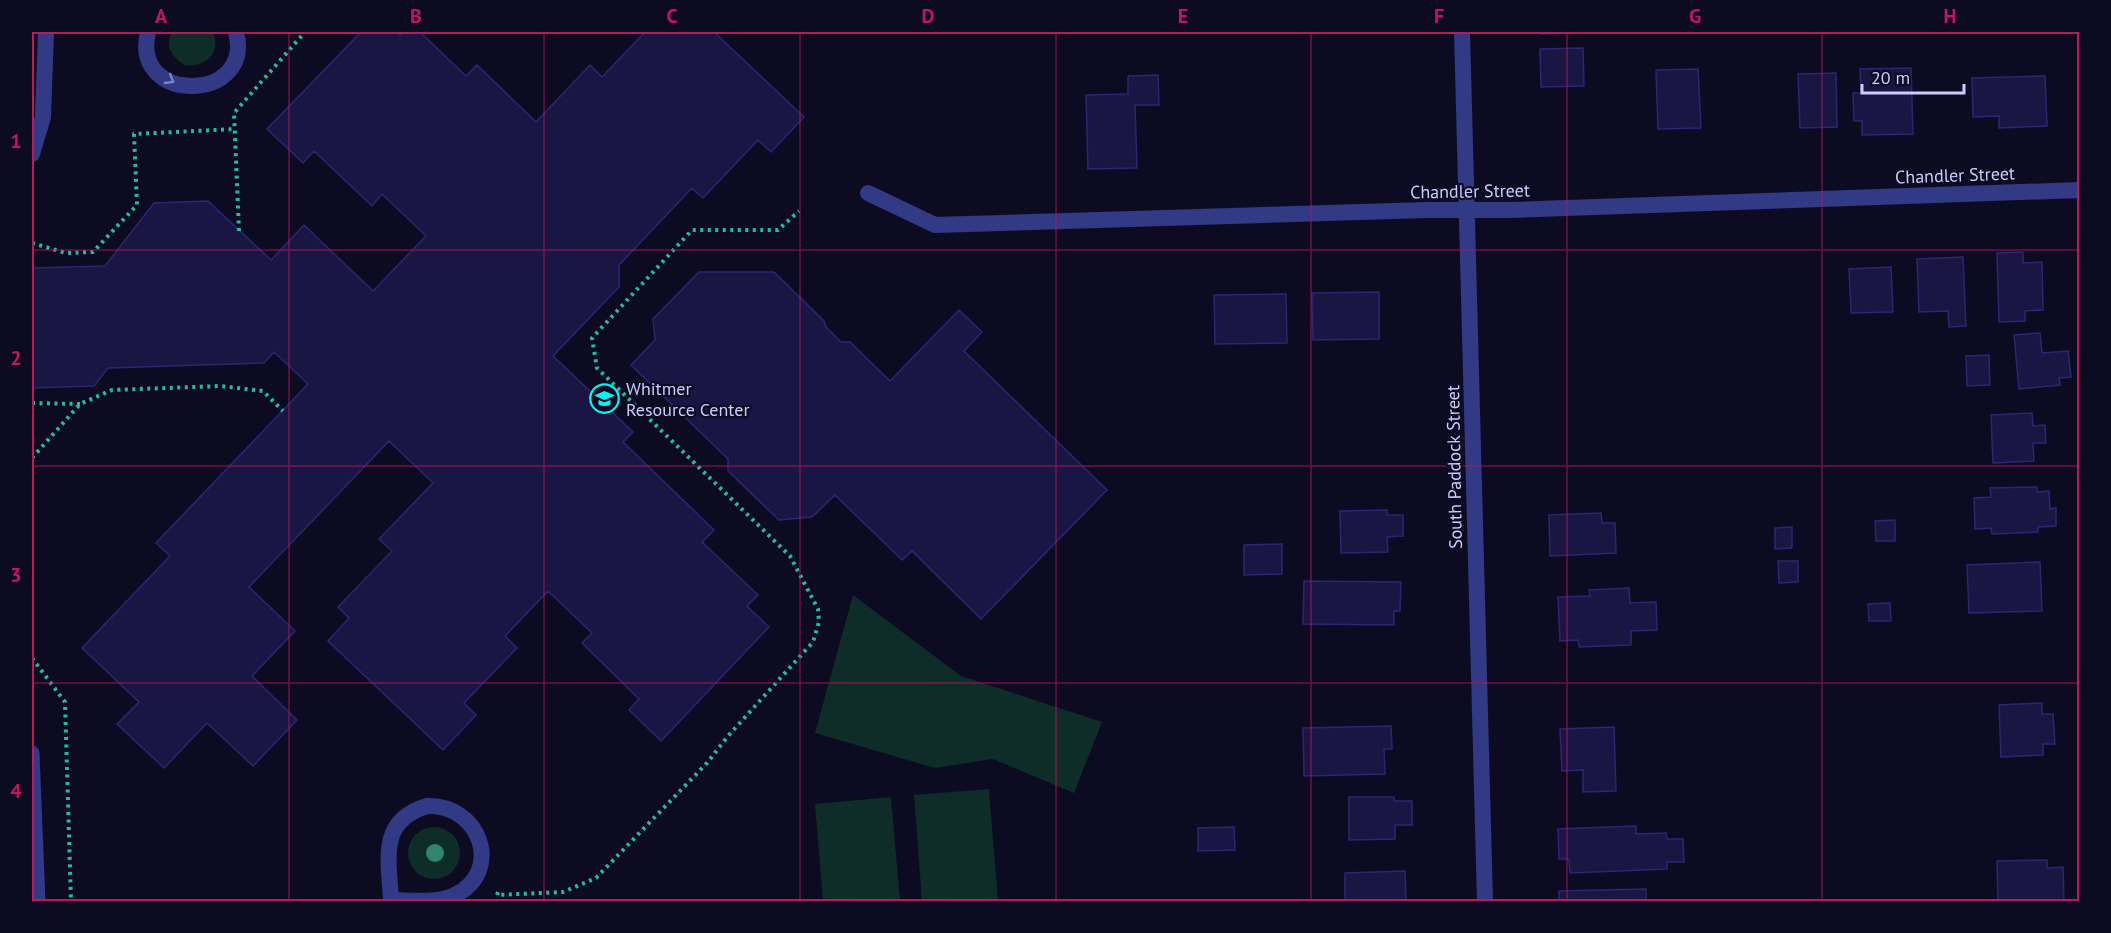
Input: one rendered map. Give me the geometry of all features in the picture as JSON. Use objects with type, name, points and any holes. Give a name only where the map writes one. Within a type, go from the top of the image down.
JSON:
[{"type":"street","points":[[32,154],[43,117],[46,32]]},
{"type":"street","points":[[148,32],[147,48],[157,72],[178,86],[191,87],[216,81],[226,73],[237,49],[236,32]]},
{"type":"street","name":"South Paddock Street","points":[[1462,32],[1485,902]]},
{"type":"street","name":"Chandler Street","points":[[868,193],[935,225],[2079,190]]},
{"type":"street","points":[[440,806],[465,817],[479,839],[482,852],[480,866],[466,888],[441,900],[391,901],[390,840],[394,828],[402,818],[420,808],[440,806]]},
{"type":"lane","points":[[32,753],[38,902]]},
{"type":"path","points":[[239,231],[234,113],[305,32]]},
{"type":"path","points":[[32,243],[66,253],[93,252],[136,205],[134,134],[235,129]]},
{"type":"path","points":[[500,888],[497,895],[563,892],[596,878],[707,763],[728,736],[813,642],[819,622],[816,603],[790,556],[597,368],[592,338],[692,230],[778,230],[799,211]]},
{"type":"path","points":[[32,458],[80,404],[112,390],[221,386],[263,391],[283,411]]},
{"type":"path","points":[[32,403],[80,404]]},
{"type":"path","points":[[32,658],[65,702],[70,902]]},
{"type":"green space","points":[[171,32],[213,32],[215,46],[213,52],[210,57],[199,64],[184,65],[169,47]]},
{"type":"green space","points":[[853,595],[961,676],[1102,722],[1074,793],[993,759],[935,768],[815,733]]},
{"type":"green space","points":[[989,789],[998,901],[922,901],[914,795]]},
{"type":"green space","points":[[891,797],[900,901],[823,901],[815,804]]},
{"type":"green space","points":[[434,827],[444,829],[452,835],[458,843],[460,853],[458,863],[452,871],[444,877],[434,879],[424,877],[416,871],[410,863],[408,853],[410,843],[416,835],[424,829]]},
{"type":"building","points":[[361,32],[397,32],[400,35],[403,32],[420,32],[466,76],[477,65],[536,122],[590,65],[602,77],[645,32],[714,32],[804,117],[771,152],[758,140],[703,198],[692,188],[619,265],[619,287],[553,356],[633,432],[623,442],[714,530],[702,542],[758,595],[747,606],[769,627],[661,741],[629,710],[639,699],[582,643],[592,633],[548,591],[505,636],[517,648],[464,703],[476,715],[443,750],[328,641],[349,618],[338,607],[392,551],[379,539],[433,483],[389,441],[249,587],[295,631],[252,676],[297,720],[253,766],[207,723],[164,768],[117,724],[139,702],[82,648],[170,556],[156,543],[308,384],[274,352],[264,363],[108,368],[94,386],[32,388],[32,268],[105,266],[154,203],[208,201],[271,260],[304,225],[373,291],[426,236],[382,194],[372,206],[314,151],[303,163],[267,129]]},
{"type":"building","points":[[1542,32],[1585,32],[1542,34]]},
{"type":"building","points":[[1583,48],[1584,86],[1541,87],[1540,49]]},
{"type":"building","points":[[1911,68],[1913,134],[1862,135],[1862,121],[1854,121],[1853,93],[1861,93],[1860,69]]},
{"type":"building","points":[[1698,69],[1701,128],[1658,129],[1656,70]]},
{"type":"building","points":[[1836,73],[1837,127],[1800,128],[1798,74]]},
{"type":"building","points":[[1158,75],[1159,105],[1135,105],[1137,168],[1088,169],[1086,95],[1128,94],[1128,76]]},
{"type":"building","points":[[2045,76],[2047,126],[1999,128],[1999,116],[1973,117],[1972,78]]},
{"type":"building","points":[[2023,252],[2023,263],[2042,262],[2043,310],[2025,311],[2025,321],[1999,322],[1997,253]]},
{"type":"building","points":[[1963,257],[1966,326],[1949,327],[1948,311],[1919,312],[1917,259]]},
{"type":"building","points":[[1891,267],[1893,312],[1851,313],[1849,269]]},
{"type":"building","points":[[699,272],[774,272],[824,321],[826,327],[841,342],[850,342],[890,381],[959,310],[982,332],[964,351],[1107,490],[981,619],[912,551],[902,560],[835,495],[812,517],[779,520],[728,471],[728,459],[631,365],[655,340],[653,319]]},
{"type":"building","points":[[1379,292],[1379,339],[1313,340],[1312,293]]},
{"type":"building","points":[[1286,294],[1287,343],[1215,344],[1214,295]]},
{"type":"building","points":[[2040,333],[2042,353],[2068,351],[2071,377],[2059,378],[2060,385],[2019,389],[2014,335]]},
{"type":"building","points":[[1989,355],[1990,385],[1967,386],[1966,356]]},
{"type":"building","points":[[2032,413],[2033,426],[2045,425],[2046,443],[2033,443],[2034,461],[1993,463],[1991,415]]},
{"type":"building","points":[[2037,487],[2037,492],[2049,491],[2050,509],[2056,508],[2056,526],[2038,527],[2038,532],[1992,534],[1991,528],[1975,529],[1974,498],[1991,497],[1990,488]]},
{"type":"building","points":[[1387,510],[1387,515],[1403,515],[1403,536],[1387,537],[1388,552],[1341,553],[1340,511]]},
{"type":"building","points":[[1601,513],[1602,523],[1615,523],[1616,553],[1550,556],[1549,515]]},
{"type":"building","points":[[1895,520],[1895,541],[1876,541],[1875,521]]},
{"type":"building","points":[[1792,527],[1792,548],[1775,549],[1775,528]]},
{"type":"building","points":[[1282,544],[1282,574],[1244,575],[1244,545]]},
{"type":"building","points":[[1778,561],[1798,561],[1798,582],[1779,583]]},
{"type":"building","points":[[2040,562],[2042,611],[1969,613],[1967,565]]},
{"type":"building","points":[[1304,581],[1401,582],[1400,611],[1394,611],[1394,625],[1303,624]]},
{"type":"building","points":[[1629,588],[1630,603],[1656,602],[1657,630],[1631,631],[1631,645],[1579,647],[1578,640],[1560,641],[1558,597],[1590,596],[1589,590]]},
{"type":"building","points":[[1890,603],[1891,621],[1869,621],[1868,604]]},
{"type":"building","points":[[2042,703],[2042,714],[2053,714],[2055,744],[2043,744],[2043,755],[2001,757],[1999,705]]},
{"type":"building","points":[[1391,726],[1392,749],[1384,749],[1385,774],[1304,776],[1303,728]]},
{"type":"building","points":[[1614,727],[1616,791],[1583,792],[1583,770],[1562,771],[1560,729]]},
{"type":"building","points":[[1349,797],[1394,797],[1394,801],[1412,801],[1412,825],[1395,825],[1395,839],[1349,840]]},
{"type":"building","points":[[1636,826],[1636,834],[1666,833],[1667,839],[1683,839],[1684,862],[1667,862],[1667,869],[1570,873],[1569,859],[1559,859],[1558,829]]},
{"type":"building","points":[[1234,827],[1235,850],[1198,851],[1198,828]]},
{"type":"building","points":[[2047,860],[2047,868],[2063,867],[2064,902],[1998,902],[1997,861]]},
{"type":"building","points":[[1405,871],[1406,902],[1345,902],[1345,873]]},
{"type":"building","points":[[1646,889],[1646,902],[1559,902],[1559,891]]},
{"type":"place","name":"Whitmer Resource Center","points":[[605,398]]}]
